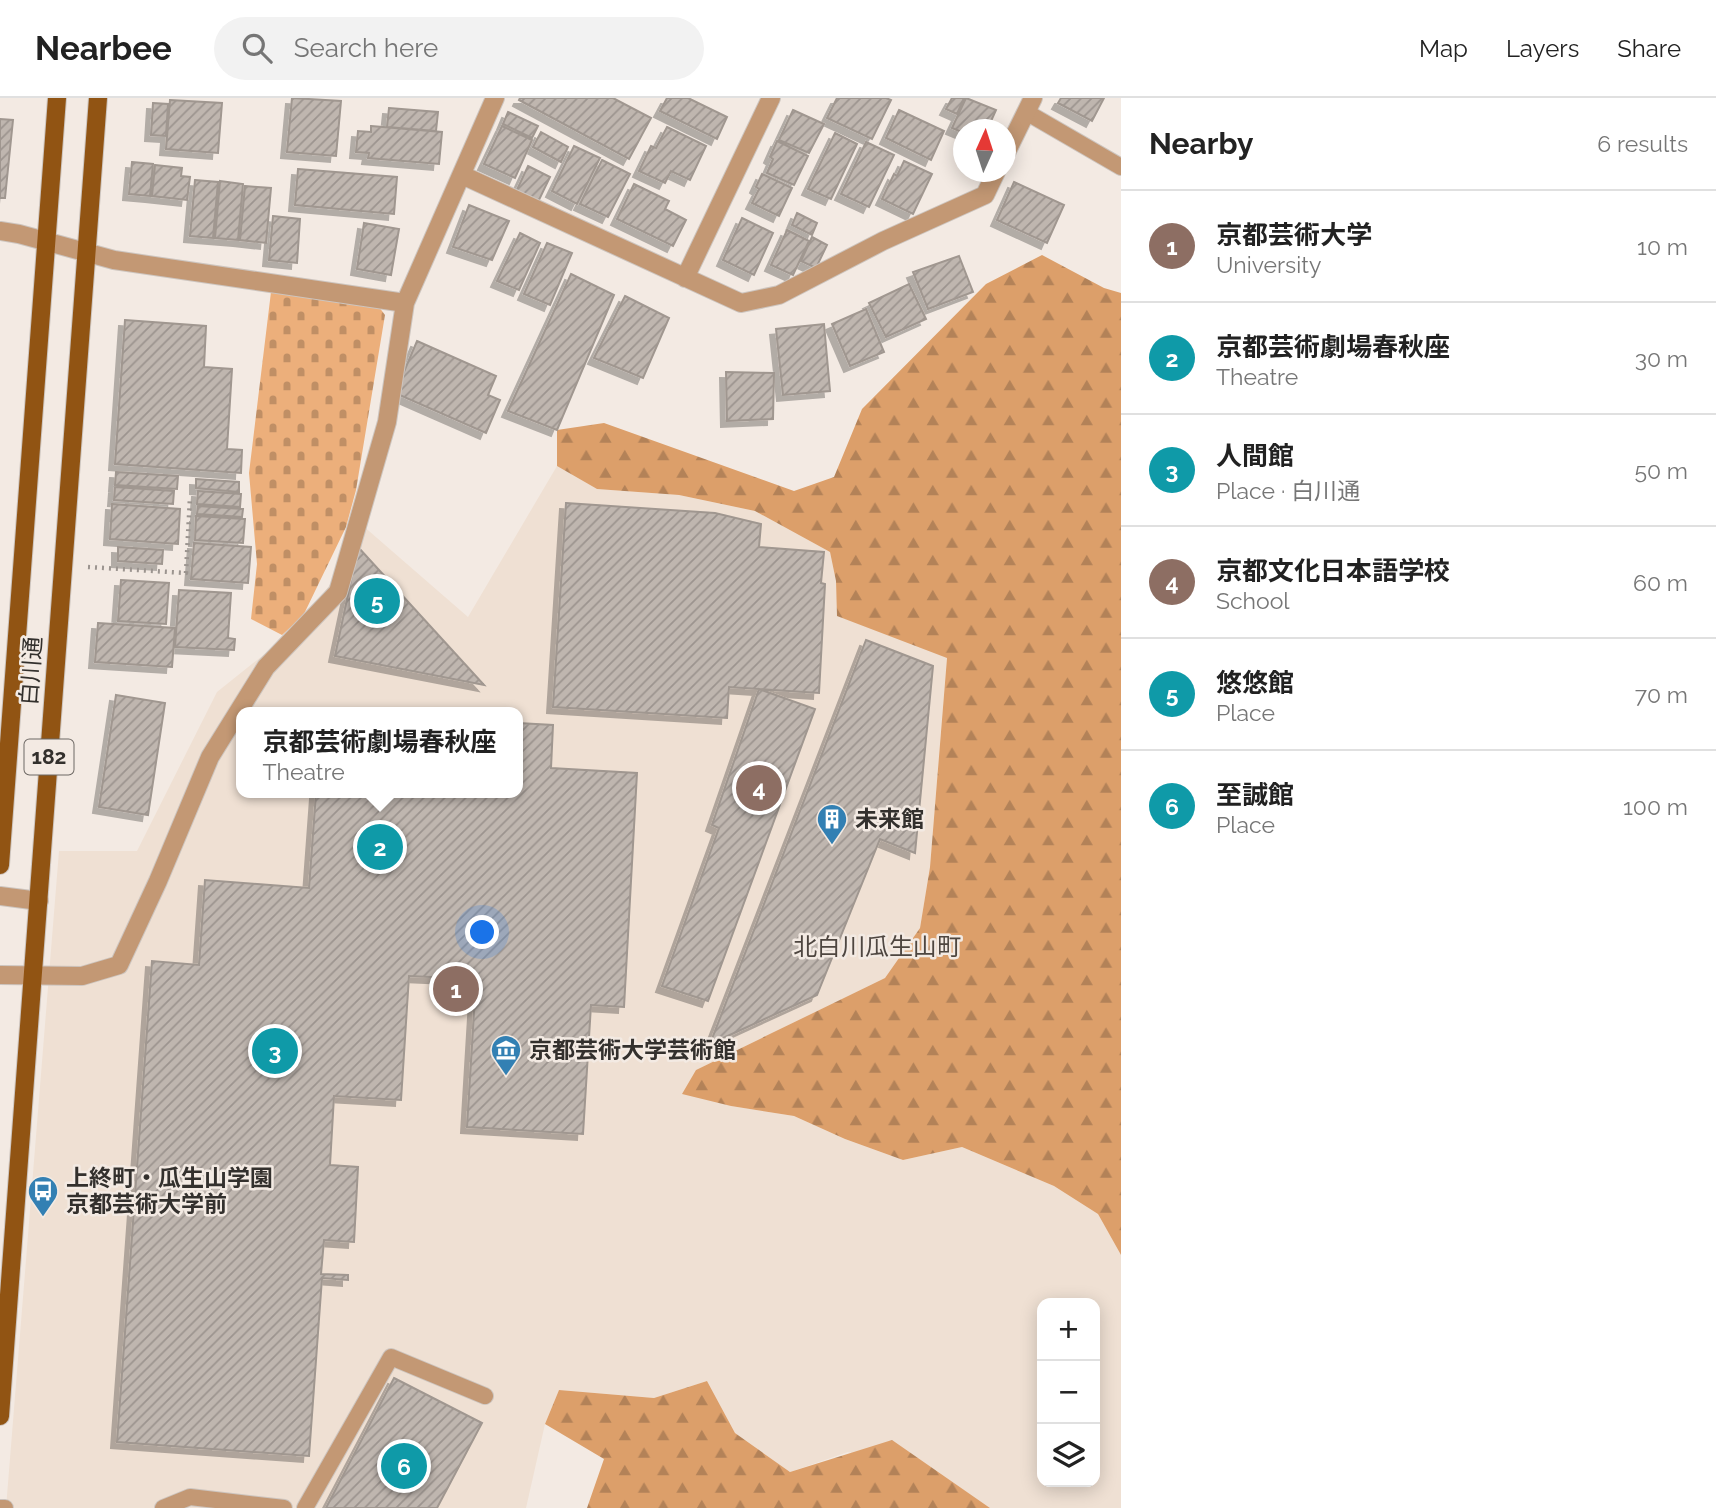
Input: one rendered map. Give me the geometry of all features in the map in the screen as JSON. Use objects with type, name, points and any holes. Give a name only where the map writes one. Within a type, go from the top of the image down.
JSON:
[{"type":"main road","name":"白川通","points":[[0,865],[57,98]]},
{"type":"main road","name":"白川通","points":[[0,1416],[98,98]]},
{"type":"street","points":[[242,707],[266,667],[338,592],[387,422],[405,303],[495,98]]},
{"type":"street","points":[[685,278],[771,98]]},
{"type":"street","points":[[1016,132],[1029,105]]},
{"type":"street","points":[[462,175],[741,303],[779,295],[883,241],[985,195],[991,182]]},
{"type":"street","points":[[0,231],[114,260],[405,303]]},
{"type":"street","points":[[0,975],[82,976],[119,965],[211,757],[236,716]]},
{"type":"street","points":[[0,896],[39,901]]},
{"type":"lane","points":[[1029,105],[1121,167]]},
{"type":"lane","points":[[305,1508],[391,1357],[485,1396]]},
{"type":"lane","points":[[163,1508],[190,1497],[284,1508]]},
{"type":"path","points":[[63,566],[186,573],[190,497]]},
{"type":"shaded area","points":[[557,466],[597,489],[679,495],[755,511],[830,552],[836,581],[838,616],[947,657],[930,867],[920,928],[885,978],[696,1070],[731,1106],[794,1116],[845,1139],[903,1160],[962,1147],[1054,1186],[1098,1214],[1121,1255],[1121,1508],[990,1508],[943,1476],[848,1452],[790,1472],[735,1433],[707,1381],[654,1398],[559,1390],[545,1424],[526,1508],[6,1508],[59,851],[137,851],[217,692],[297,628],[331,583],[354,518],[468,617]]},
{"type":"green space","points":[[1042,255],[1104,288],[1121,293],[1121,1255],[1098,1214],[1054,1186],[962,1147],[903,1160],[845,1139],[794,1116],[731,1106],[682,1094],[696,1070],[885,978],[920,928],[930,867],[947,658],[837,616],[836,581],[830,552],[755,511],[679,495],[597,489],[557,466],[557,430],[604,423],[794,491],[834,477],[862,409],[986,284]]},
{"type":"green space","points":[[271,292],[379,307],[385,315],[356,490],[346,527],[303,616],[282,635],[251,619],[257,564],[249,473]]},
{"type":"green space","points":[[707,1381],[735,1433],[790,1472],[892,1440],[990,1508],[587,1508],[604,1459],[545,1424],[559,1390],[654,1398]]},
{"type":"building","points":[[292,98],[341,101],[336,156],[287,152]]},
{"type":"building","points":[[613,98],[651,118],[629,159],[519,100]]},
{"type":"building","points":[[667,98],[688,98],[727,117],[717,139],[660,111]]},
{"type":"building","points":[[837,98],[891,100],[872,139],[827,118]]},
{"type":"building","points":[[952,98],[964,98],[957,114],[946,109]]},
{"type":"building","points":[[966,98],[996,110],[992,119],[956,119]]},
{"type":"building","points":[[1061,98],[1104,98],[1092,121],[1058,103]]},
{"type":"building","points":[[170,100],[222,103],[218,153],[166,149]]},
{"type":"building","points":[[153,103],[168,104],[166,136],[151,135]]},
{"type":"building","points":[[389,108],[438,112],[436,131],[387,127]]},
{"type":"building","points":[[793,110],[824,124],[809,153],[779,140]]},
{"type":"building","points":[[899,110],[944,131],[931,160],[886,138]]},
{"type":"building","points":[[508,112],[538,126],[532,138],[503,124]]},
{"type":"building","points":[[0,119],[13,120],[5,198],[0,198]]},
{"type":"building","points":[[371,126],[442,132],[439,164],[368,158],[369,153],[356,152],[358,131],[371,132]]},
{"type":"building","points":[[502,126],[532,140],[515,178],[484,164]]},
{"type":"building","points":[[667,127],[706,146],[690,180],[671,171],[665,183],[639,171],[651,146],[656,148]]},
{"type":"building","points":[[541,132],[568,147],[561,162],[533,147]]},
{"type":"building","points":[[835,133],[857,144],[831,199],[808,189]]},
{"type":"building","points":[[777,141],[808,156],[794,185],[767,173]]},
{"type":"building","points":[[866,142],[894,155],[869,207],[841,194]]},
{"type":"building","points":[[574,146],[600,158],[577,204],[552,191]]},
{"type":"building","points":[[602,160],[630,174],[608,217],[580,204]]},
{"type":"building","points":[[904,161],[932,174],[913,214],[882,199],[894,174],[897,176]]},
{"type":"building","points":[[132,162],[153,164],[150,196],[129,194]]},
{"type":"building","points":[[155,165],[182,168],[181,176],[190,177],[187,200],[152,196]]},
{"type":"building","points":[[528,166],[550,177],[538,202],[516,192]]},
{"type":"building","points":[[298,169],[397,177],[394,214],[295,205]]},
{"type":"building","points":[[762,174],[792,188],[779,216],[752,203]]},
{"type":"building","points":[[195,180],[218,182],[213,238],[190,236]]},
{"type":"building","points":[[220,181],[243,184],[238,240],[215,238]]},
{"type":"building","points":[[1014,182],[1064,205],[1047,243],[997,220]]},
{"type":"building","points":[[634,184],[669,201],[665,209],[686,220],[673,246],[617,219]]},
{"type":"building","points":[[245,186],[271,188],[266,243],[240,240]]},
{"type":"building","points":[[469,205],[509,221],[492,260],[453,247]]},
{"type":"building","points":[[797,213],[817,223],[812,235],[792,225]]},
{"type":"building","points":[[273,216],[300,219],[297,263],[269,260]]},
{"type":"building","points":[[742,218],[773,233],[754,275],[723,260]]},
{"type":"building","points":[[364,223],[399,229],[391,275],[357,269]]},
{"type":"building","points":[[787,230],[809,241],[793,275],[771,265]]},
{"type":"building","points":[[520,233],[540,243],[519,290],[497,281]]},
{"type":"building","points":[[812,237],[827,245],[816,268],[801,261]]},
{"type":"building","points":[[547,243],[572,253],[550,305],[524,294]]},
{"type":"building","points":[[959,256],[973,292],[928,309],[913,272]]},
{"type":"building","points":[[571,274],[614,295],[557,430],[508,411]]},
{"type":"building","points":[[909,284],[926,319],[886,337],[869,303]]},
{"type":"building","points":[[625,296],[669,318],[643,378],[594,358]]},
{"type":"building","points":[[866,309],[884,352],[850,366],[832,324]]},
{"type":"building","points":[[125,320],[206,326],[204,367],[232,369],[227,449],[242,450],[241,473],[115,464]]},
{"type":"building","points":[[824,324],[830,391],[783,395],[776,329]]},
{"type":"building","points":[[417,341],[496,376],[488,395],[500,400],[486,433],[395,393]]},
{"type":"building","points":[[726,372],[774,373],[773,419],[727,421]]},
{"type":"building","points":[[116,472],[178,476],[177,489],[115,485]]},
{"type":"building","points":[[196,479],[239,482],[239,492],[196,488]]},
{"type":"building","points":[[115,487],[174,491],[173,504],[114,500]]},
{"type":"building","points":[[198,491],[241,494],[240,507],[197,504]]},
{"type":"building","points":[[566,503],[715,513],[761,524],[759,547],[824,552],[821,583],[825,584],[819,693],[729,687],[727,718],[553,707]]},
{"type":"building","points":[[112,504],[180,509],[178,544],[110,539]]},
{"type":"building","points":[[198,506],[243,509],[242,517],[197,514]]},
{"type":"building","points":[[196,516],[245,519],[243,543],[195,540]]},
{"type":"building","points":[[194,543],[251,547],[248,583],[191,579]]},
{"type":"building","points":[[118,547],[163,550],[162,564],[118,561]]},
{"type":"building","points":[[358,547],[484,685],[335,656]]},
{"type":"building","points":[[121,580],[169,583],[166,624],[118,621]]},
{"type":"building","points":[[179,590],[231,593],[228,638],[235,639],[234,650],[175,647]]},
{"type":"building","points":[[98,623],[175,628],[172,667],[95,662]]},
{"type":"building","name":"未来館","points":[[866,640],[933,666],[915,853],[880,839],[817,995],[710,1044]]},
{"type":"building","points":[[759,689],[815,709],[708,1001],[662,986],[719,828],[712,825]]},
{"type":"building","points":[[116,695],[165,703],[148,815],[99,807]]},
{"type":"building","points":[[523,723],[553,725],[551,768],[637,773],[624,1007],[591,1005],[583,1134],[467,1127],[476,979],[409,976],[401,1100],[334,1096],[330,1165],[358,1167],[354,1242],[324,1240],[321,1274],[348,1275],[348,1280],[322,1278],[309,1456],[117,1442],[152,961],[199,965],[205,880],[309,888],[316,798],[523,798]]},
{"type":"building","points":[[394,1378],[482,1423],[437,1508],[326,1508]]},
{"type":"place","name":"悠悠館","points":[[377,601]]},
{"type":"place","name":"京都文化日本語学校","points":[[759,788]]},
{"type":"place","name":"未来館","points":[[832,846]]},
{"type":"place","name":"京都芸術劇場春秋座","points":[[380,847]]},
{"type":"place","name":"京都芸術大学","points":[[456,989]]},
{"type":"place","name":"人間館","points":[[275,1051]]},
{"type":"place","name":"京都芸術大学芸術館","points":[[506,1077]]},
{"type":"place","name":"上終町・瓜生山学園 京都芸術大学前","points":[[43,1218]]},
{"type":"place","name":"至誠館","points":[[404,1466]]},
{"type":"district","name":"北白川瓜生山町","points":[[877,947]]}]
